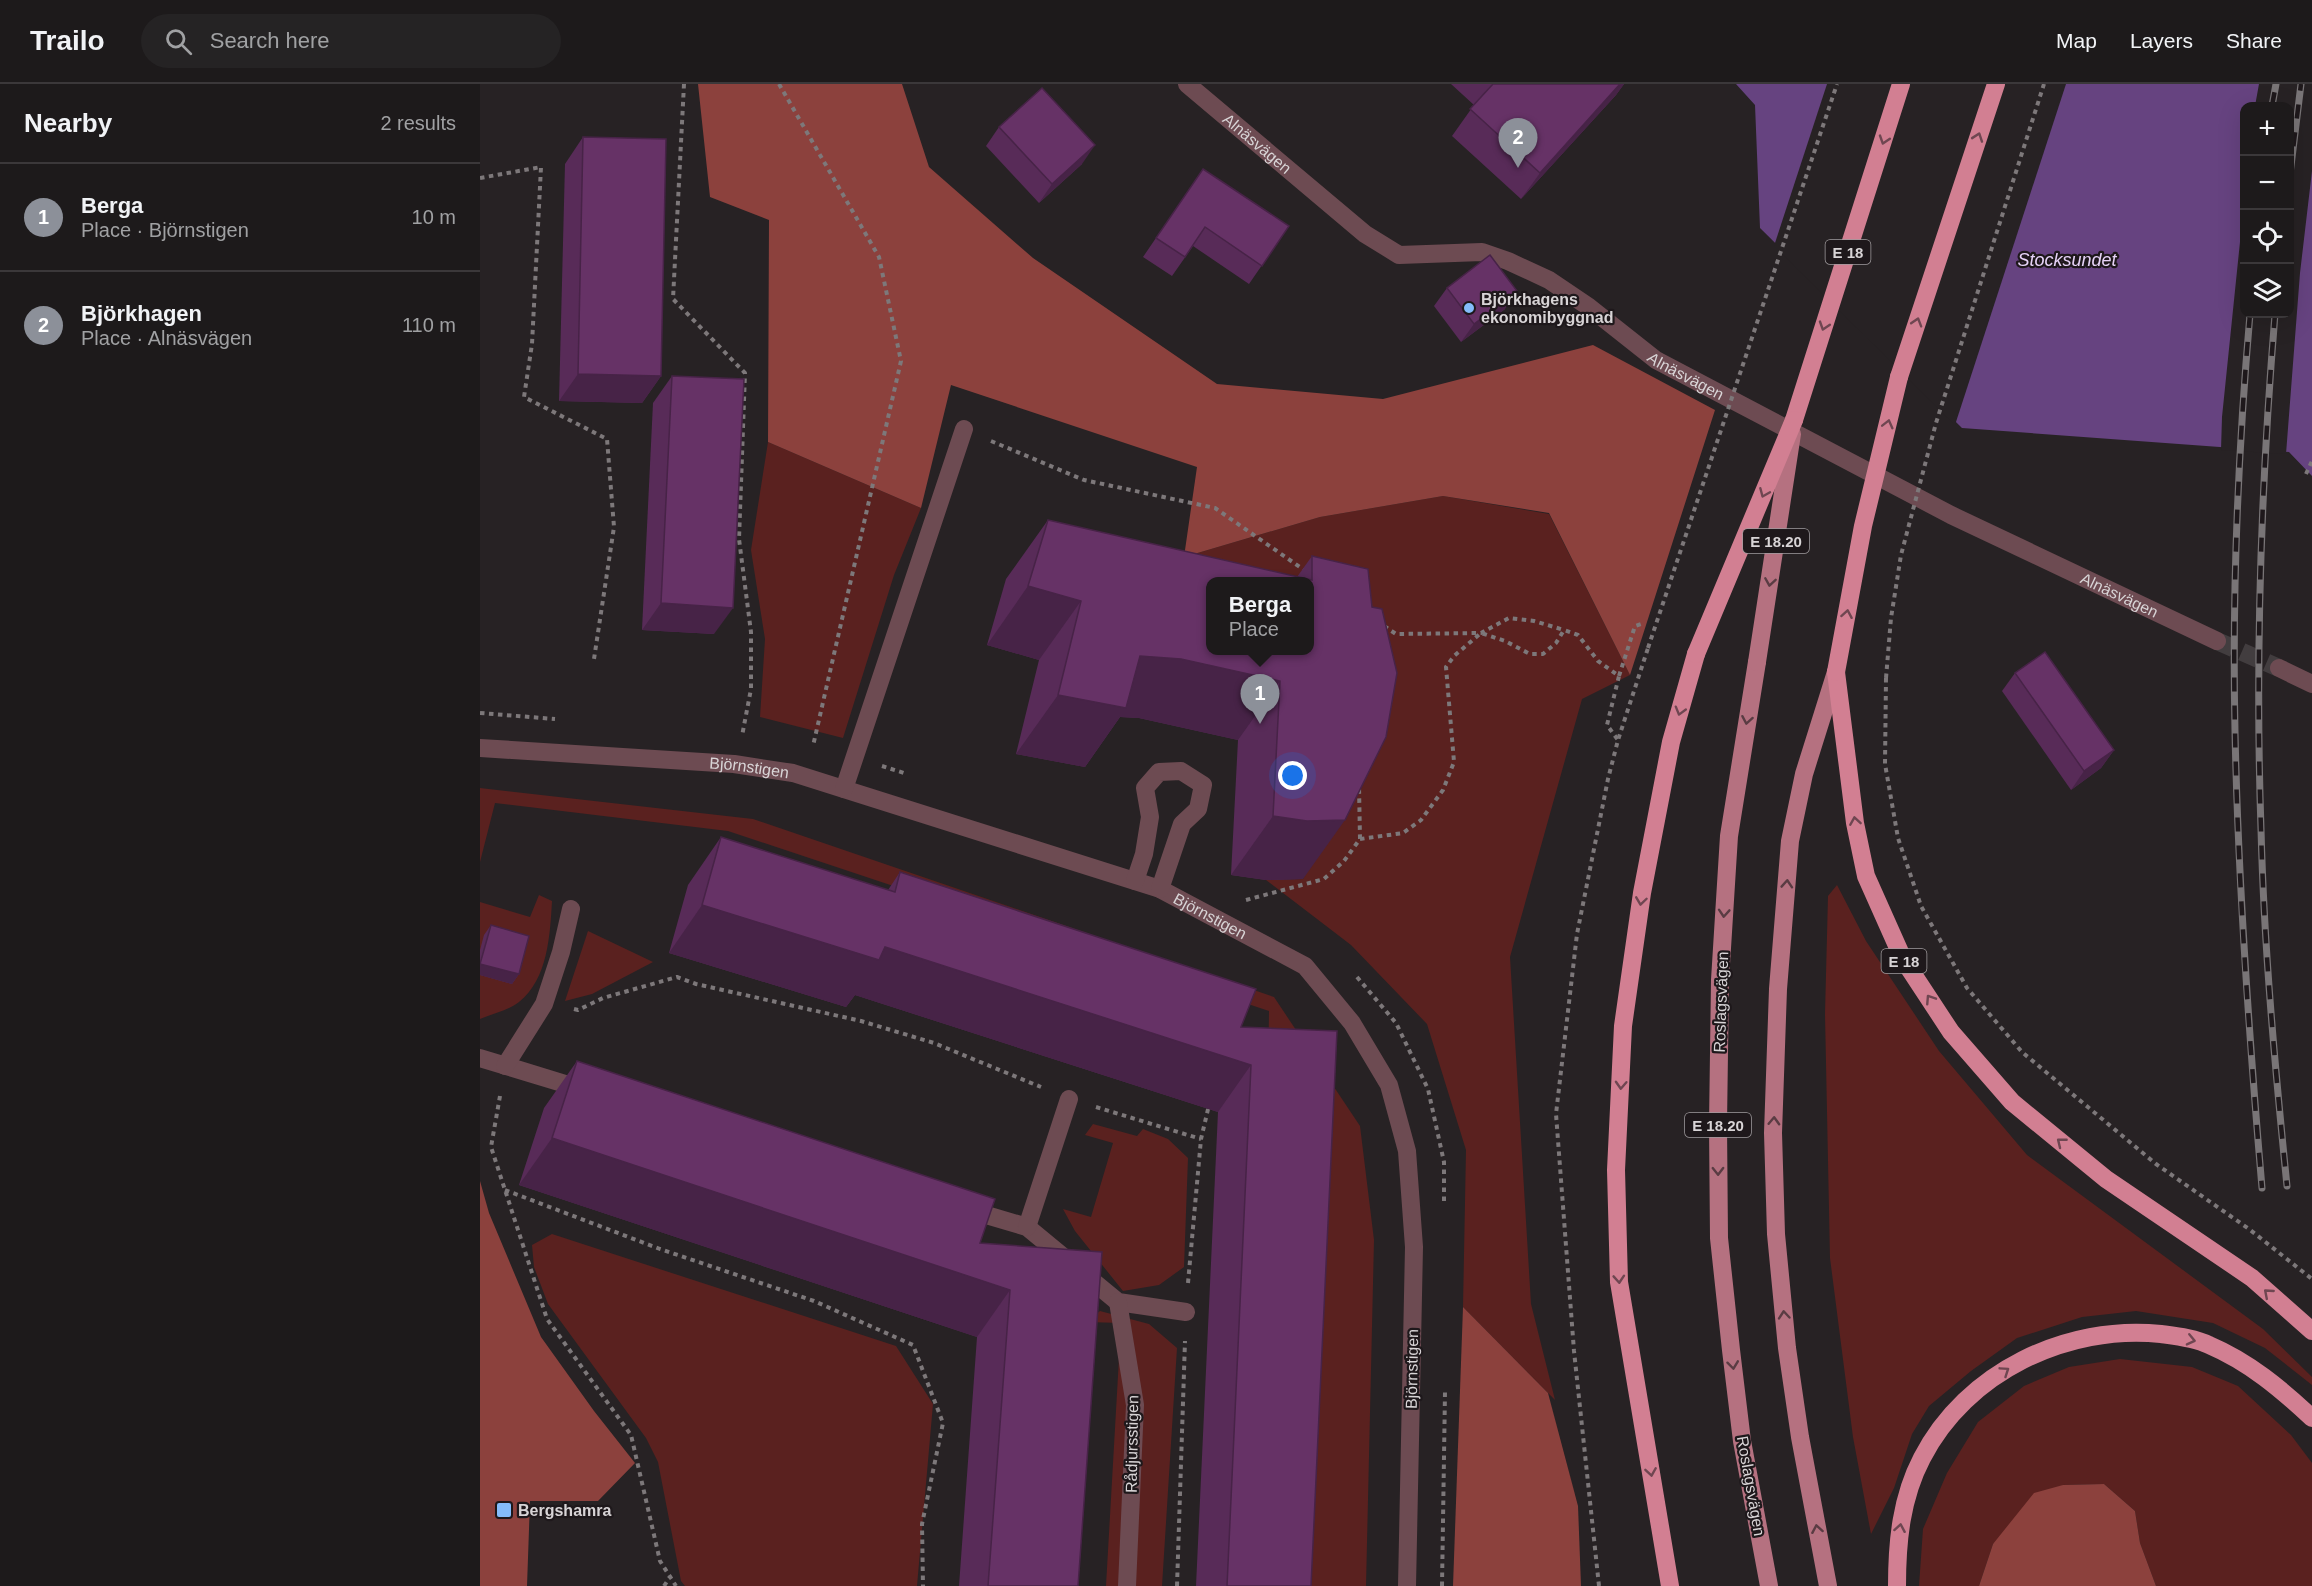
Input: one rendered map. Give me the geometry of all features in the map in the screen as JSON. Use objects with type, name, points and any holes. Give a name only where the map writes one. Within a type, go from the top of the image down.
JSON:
[{"type":"highway","name":"E 18","points":[[1670,1586],[1619,1282],[1616,1170],[1623,1026],[1642,893],[1671,742],[1696,654],[1794,420],[1901,84]]},
{"type":"highway","name":"E 18","points":[[1996,84],[1899,377],[1863,526],[1836,672],[1855,823],[1866,876],[1903,959],[1951,1032],[2012,1102],[2106,1179],[2252,1278],[2312,1331]]},
{"type":"highway","points":[[1897,1586],[1897,1548],[1905,1503],[1921,1459],[1942,1425],[1980,1388],[2020,1361],[2046,1348],[2103,1334],[2134,1331],[2172,1335],[2208,1344],[2245,1363],[2283,1391],[2312,1418]]},
{"type":"main road","name":"Roslagsvägen","points":[[1769,1586],[1742,1441],[1719,1238],[1720,980],[1729,837],[1794,420]]},
{"type":"main road","name":"E 18.20","points":[[1828,1586],[1800,1437],[1787,1348],[1776,1234],[1773,1133],[1778,989],[1790,841],[1804,774],[1836,672]]},
{"type":"street","name":"Alnäsvägen","points":[[1187,84],[1365,234],[1399,255],[1482,252],[1549,280],[1589,307],[1656,360],[1951,515],[2217,641]]},
{"type":"street","points":[[844,789],[964,429]]},
{"type":"street","points":[[2279,668],[2312,684]]},
{"type":"street","name":"Björnstigen","points":[[480,748],[734,764],[793,773],[1160,889],[1305,966],[1352,1023],[1389,1085],[1407,1150],[1414,1247],[1407,1586]]},
{"type":"street","points":[[1135,881],[1144,854],[1150,817],[1145,788],[1159,772],[1181,771],[1203,785],[1198,809],[1182,824],[1160,889]]},
{"type":"street","points":[[505,1066],[544,1004],[561,952],[571,909]]},
{"type":"street","points":[[480,1058],[600,1095]]},
{"type":"street","points":[[1027,1227],[1069,1099]]},
{"type":"street","points":[[949,1203],[1027,1227],[1118,1302],[1186,1312]]},
{"type":"street","name":"Rådjursstigen","points":[[1118,1302],[1135,1406],[1127,1586]]},
{"type":"path","points":[[684,84],[673,299],[745,373],[739,539],[752,632],[751,689],[743,735],[734,764]]},
{"type":"path","points":[[778,84],[879,256],[901,361],[813,746]]},
{"type":"path","points":[[1599,1586],[1574,1351],[1556,1114],[1577,934],[1618,740],[1837,84]]},
{"type":"path","points":[[2044,84],[1933,434],[1901,555],[1891,618],[1886,678],[1885,764],[1898,838],[1921,906],[1967,988],[2022,1052],[2156,1164],[2249,1229],[2312,1279]]},
{"type":"path","points":[[480,178],[542,167],[532,344],[524,397],[607,439],[614,526],[594,659]]},
{"type":"path","points":[[964,429],[1084,480],[1215,508],[1310,574]]},
{"type":"path","points":[[2306,474],[2312,461]]},
{"type":"path","points":[[1360,838],[1403,833],[1421,820],[1443,790],[1454,762],[1446,667],[1454,656],[1481,633],[1509,618],[1534,621],[1564,630],[1578,635],[1598,661],[1619,676]]},
{"type":"path","points":[[1377,621],[1396,634],[1481,633],[1530,654],[1543,654],[1556,643],[1564,630]]},
{"type":"path","points":[[1618,740],[1607,725],[1635,626],[1644,623]]},
{"type":"path","points":[[1240,902],[1324,879],[1344,861],[1360,838],[1359,784]]},
{"type":"path","points":[[544,1004],[578,1010],[603,998],[677,977],[696,984],[861,1021],[934,1043],[1069,1099],[1201,1139]]},
{"type":"path","points":[[505,1066],[491,1147],[547,1319],[630,1435],[660,1561],[676,1586]]},
{"type":"path","points":[[505,1190],[660,1249],[814,1301],[914,1345],[943,1423],[922,1524],[923,1586]]},
{"type":"path","points":[[664,1586],[670,1577]]},
{"type":"shaded area","points":[[698,84],[902,84],[929,167],[1033,258],[1217,384],[1383,399],[1593,345],[1715,410],[1630,675],[1549,513],[1443,496],[1320,517],[1184,557],[1197,467],[951,385],[921,508],[768,442],[769,220],[710,197]]},
{"type":"shaded area","points":[[768,442],[921,508],[894,575],[843,738],[760,717],[765,639],[751,550]]},
{"type":"shaded area","points":[[1443,496],[1549,514],[1630,675],[1582,699],[1510,957],[1531,1304],[1555,1400],[1463,1307],[1466,1150],[1427,1024],[1351,945],[1266,880],[1303,879],[1344,796],[1314,607],[1314,577],[1206,578],[1184,557],[1320,517]]},
{"type":"shaded area","points":[[480,788],[753,819],[1274,997],[1360,1126],[1374,1240],[1366,1586],[1280,1586],[1268,1077],[1269,1011],[728,831],[495,803],[480,862]]},
{"type":"shaded area","points":[[1837,885],[1866,941],[1939,1051],[2027,1155],[2263,1329],[2312,1377],[2312,1385],[2265,1348],[2213,1323],[2136,1311],[2082,1317],[2017,1338],[1971,1371],[1929,1406],[1912,1434],[1894,1488],[1871,1534],[1853,1437],[1830,1258],[1825,1014],[1828,896]]},
{"type":"shaded area","points":[[539,895],[552,901],[546,956],[542,969],[529,992],[519,1002],[480,1019],[480,902],[530,917]]},
{"type":"shaded area","points":[[588,931],[653,962],[592,994],[565,1001]]},
{"type":"shaded area","points":[[1093,1124],[1137,1136],[1143,1129],[1168,1139],[1188,1158],[1184,1267],[1159,1285],[1123,1291],[1075,1231],[1063,1209],[1091,1217],[1113,1143],[1085,1135]]},
{"type":"shaded area","points":[[480,1181],[489,1213],[541,1337],[635,1463],[598,1501],[530,1501],[527,1586],[480,1586]]},
{"type":"shaded area","points":[[552,1234],[896,1346],[933,1404],[917,1586],[685,1586],[681,1581],[658,1462],[646,1438],[548,1304],[534,1267],[532,1245]]},
{"type":"shaded area","points":[[1463,1307],[1548,1393],[1578,1506],[1581,1586],[1453,1586]]},
{"type":"shaded area","points":[[1100,1311],[1149,1324],[1177,1348],[1162,1586],[1106,1586],[1121,1323],[1087,1322]]},
{"type":"shaded area","points":[[2120,1359],[2192,1367],[2238,1386],[2291,1435],[2312,1463],[2312,1586],[2156,1586],[2140,1543],[2135,1511],[2104,1484],[2063,1485],[1993,1544],[1979,1586],[1919,1586],[1923,1529],[1947,1473],[1978,1422],[2024,1386],[2069,1367]]},
{"type":"shaded area","points":[[2104,1484],[2135,1511],[2140,1543],[2156,1586],[1979,1586],[1993,1544],[2034,1493],[2063,1485]]},
{"type":"water","name":"Stocksundet","points":[[1736,84],[2312,84],[2312,476],[2289,452],[1962,428],[1760,228],[1755,105]]},
{"type":"pier","points":[[1827,84],[2066,84],[1955,425],[1774,246]]},
{"type":"pier","points":[[2259,84],[2312,84],[2312,171],[2300,273],[2286,454],[2221,450],[2222,417],[2240,242],[2240,318],[2294,318],[2294,102],[2256,102]]},
{"type":"building","points":[[1493,84],[1620,84],[1540,173],[1470,109]]},
{"type":"building","points":[[1042,88],[1095,145],[1052,184],[999,127]]},
{"type":"building","points":[[583,137],[666,139],[661,376],[578,374]]},
{"type":"building","points":[[1203,169],[1289,226],[1262,266],[1205,227],[1185,257],[1156,238]]},
{"type":"building","points":[[1490,255],[1517,291],[1474,324],[1447,288]]},
{"type":"building","points":[[672,376],[744,379],[733,608],[661,603]]},
{"type":"building","points":[[1048,520],[1299,577],[1206,577],[1206,655],[1314,655],[1312,556],[1368,569],[1372,607],[1382,609],[1397,673],[1386,737],[1345,820],[1307,821],[1273,816],[1280,681],[1181,659],[1140,656],[1126,708],[1058,695],[1081,601],[1028,586]]},
{"type":"building","points":[[2045,652],[2114,750],[2084,771],[2015,673]]},
{"type":"building","points":[[721,837],[895,892],[900,872],[1256,989],[1241,1027],[1337,1031],[1311,1586],[1227,1586],[1251,1065],[885,947],[879,960],[702,905]]},
{"type":"building","points":[[491,925],[529,936],[519,974],[480,964]]},
{"type":"building","points":[[577,1061],[995,1199],[980,1243],[1102,1252],[1078,1586],[988,1586],[1010,1290],[552,1138]]},
{"type":"tunnel","points":[[2217,641],[2279,668]]},
{"type":"railway","points":[[2273,102],[2276,84]]},
{"type":"railway","points":[[2292,156],[2301,84]]},
{"type":"railway","points":[[2250,318],[2237,522],[2234,627],[2235,731],[2245,960],[2262,1188]]},
{"type":"railway","points":[[2275,318],[2266,442],[2261,571],[2259,765],[2267,963],[2287,1186]]},
{"type":"place","name":"Björkhagen","points":[[1518,168]]},
{"type":"place","name":"Björkhagens ekonomibyggnad","points":[[1469,308]]},
{"type":"place","name":"Berga","points":[[1260,724]]},
{"type":"place","name":"Bergshamra","points":[[504,1510]]}]
